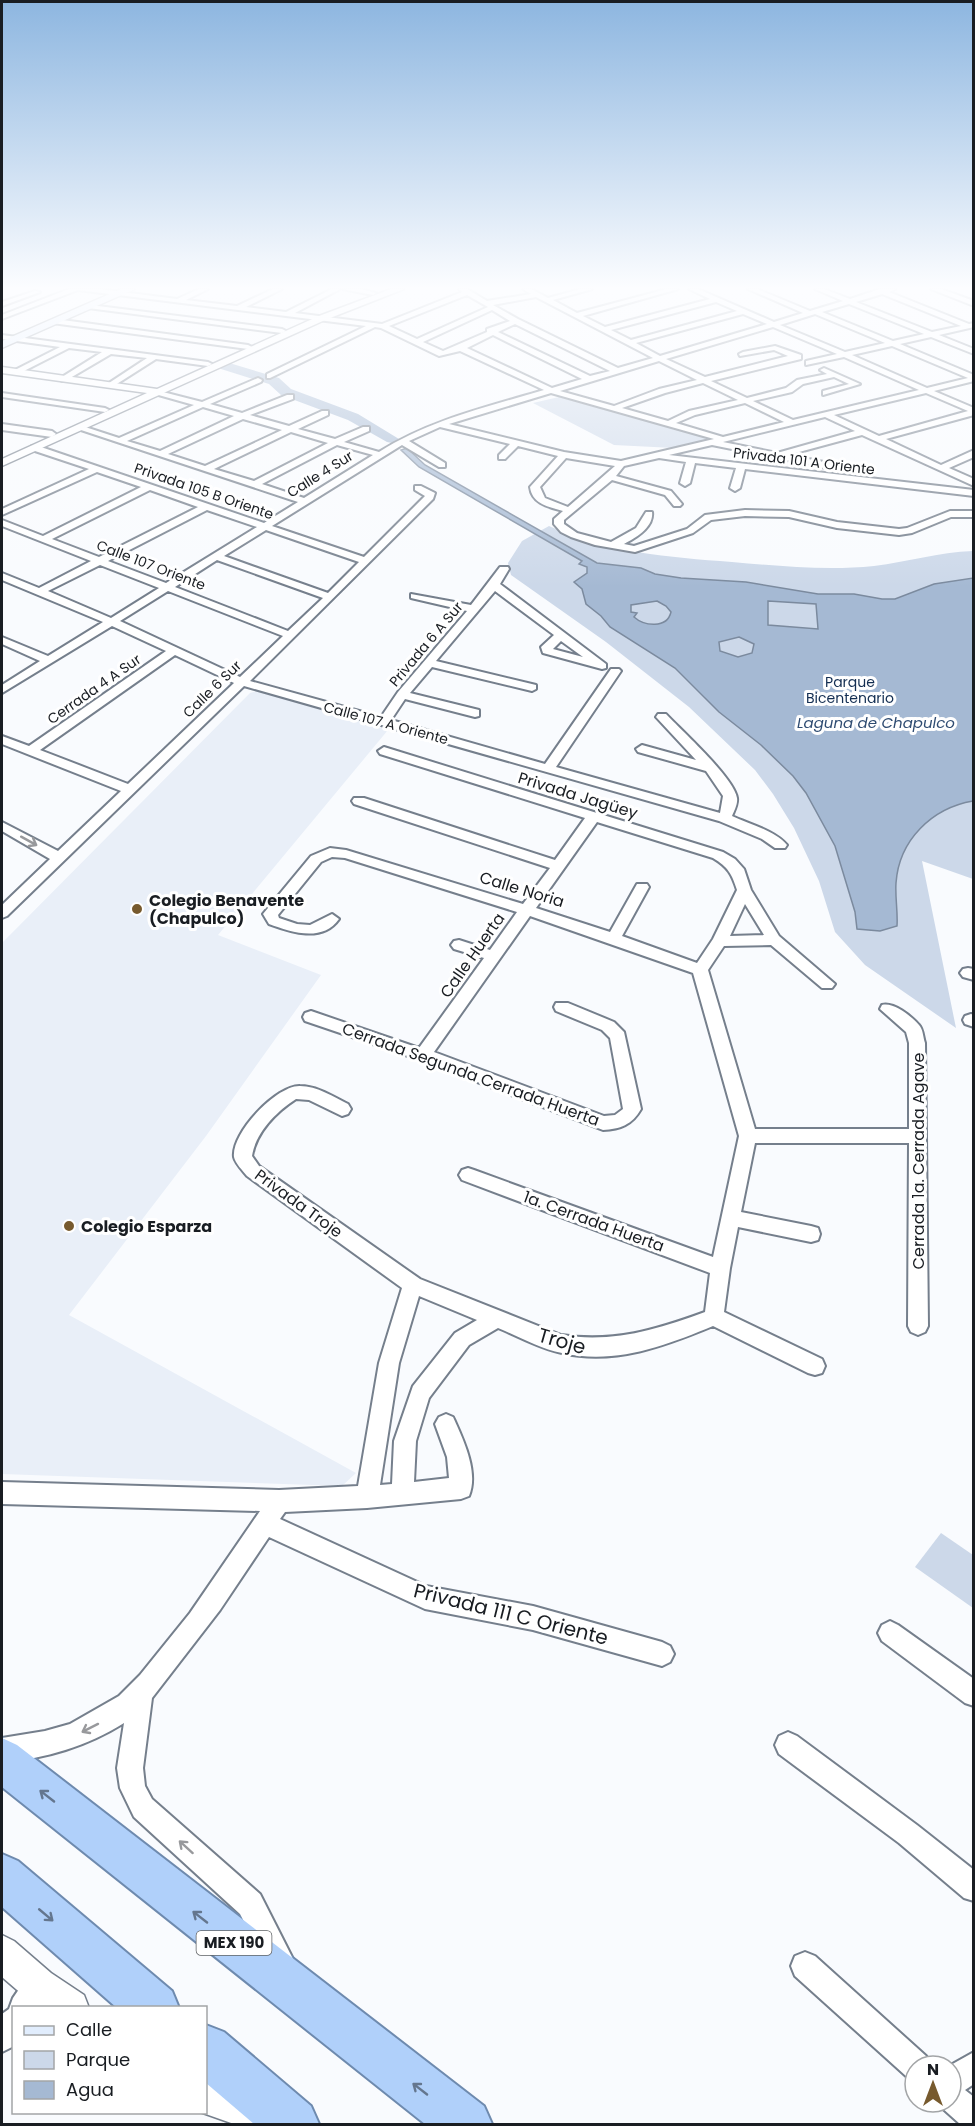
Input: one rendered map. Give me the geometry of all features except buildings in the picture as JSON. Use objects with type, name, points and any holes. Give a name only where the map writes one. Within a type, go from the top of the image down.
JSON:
[{"type":"highway","name":"MEX 190","points":[[2,1760],[466,2124]]},
{"type":"highway","points":[[2,1877],[154,2006]]},
{"type":"highway","points":[[207,2051],[293,2124]]},
{"type":"street","points":[[134,388],[154,391],[381,454]]},
{"type":"street","points":[[3,457],[105,410],[160,388]]},
{"type":"street","points":[[3,457],[35,448],[160,388]]},
{"type":"street","points":[[119,441],[239,388]]},
{"type":"street","points":[[546,388],[721,438]]},
{"type":"street","name":"Calle 4 Sur","points":[[2,690],[402,441],[439,424],[561,388]]},
{"type":"street","points":[[615,408],[641,397],[673,388]]},
{"type":"street","points":[[719,388],[790,423]]},
{"type":"street","points":[[670,423],[692,413],[791,388]]},
{"type":"street","points":[[826,393],[847,388]]},
{"type":"street","points":[[916,388],[974,411]]},
{"type":"street","points":[[439,424],[564,455],[621,464],[721,438],[938,388]]},
{"type":"street","points":[[2,395],[105,410]]},
{"type":"street","points":[[160,454],[290,397]]},
{"type":"street","points":[[878,439],[974,411]]},
{"type":"street","points":[[206,469],[326,413]]},
{"type":"street","points":[[824,414],[974,483]]},
{"type":"street","points":[[2,427],[52,434]]},
{"type":"street","points":[[79,428],[305,501]]},
{"type":"street","points":[[254,485],[366,429]]},
{"type":"street","points":[[777,455],[863,432]]},
{"type":"street","points":[[402,441],[440,462]]},
{"type":"street","points":[[710,442],[974,493]]},
{"type":"street","points":[[502,457],[516,443]]},
{"type":"street","name":"Privada 105 B Oriente","points":[[35,448],[365,561]]},
{"type":"street","points":[[941,468],[974,453]]},
{"type":"street","points":[[564,455],[535,487],[535,492],[544,501],[569,510]]},
{"type":"street","name":"Privada 101 A Oriente","points":[[655,456],[741,467],[791,477],[951,490]]},
{"type":"street","points":[[685,483],[691,461]]},
{"type":"street","points":[[621,464],[610,477],[559,519],[559,524],[564,530],[595,542],[635,549],[645,548],[690,531],[702,520],[718,515],[789,514],[837,525],[899,532],[909,531],[950,514],[974,514]]},
{"type":"street","points":[[735,488],[741,467]]},
{"type":"street","points":[[2,512],[97,469]]},
{"type":"street","points":[[610,477],[668,492],[677,504]]},
{"type":"street","points":[[44,539],[149,487]]},
{"type":"street","name":"Calle 6 Sur","points":[[2,913],[57,857],[330,597],[430,496],[430,492],[418,488]]},
{"type":"street","points":[[39,592],[205,507]]},
{"type":"street","points":[[611,545],[627,540],[648,520],[649,514]]},
{"type":"street","name":"Calle 107 Oriente","points":[[2,523],[289,635]]},
{"type":"street","points":[[217,557],[330,597]]},
{"type":"street","name":"Privada 6 A Sur","points":[[383,723],[402,695],[494,585],[504,569]]},
{"type":"street","name":"Calle 107 A Oriente","points":[[2,576],[176,650],[242,682],[724,818],[767,836],[780,845]]},
{"type":"street","points":[[494,585],[561,635]]},
{"type":"street","points":[[415,596],[474,609]]},
{"type":"street","points":[[2,640],[49,661]]},
{"type":"street","name":"Cerrada 4 A Sur","points":[[29,752],[176,650]]},
{"type":"street","points":[[430,663],[532,687]]},
{"type":"street","points":[[548,769],[615,671]]},
{"type":"street","points":[[402,695],[475,712]]},
{"type":"street","points":[[662,717],[709,767],[730,797],[724,818]]},
{"type":"street","points":[[2,740],[128,789]]},
{"type":"street","points":[[642,748],[709,767]]},
{"type":"street","name":"Privada Jagüey","points":[[384,751],[718,855],[730,862],[739,872],[744,890],[774,940],[827,984]]},
{"type":"street","points":[[359,801],[559,866]]},
{"type":"street","name":"Calle Huerta","points":[[423,1055],[592,817]]},
{"type":"street","points":[[2,826],[57,857]]},
{"type":"street","name":"Calle Noria","points":[[332,919],[320,928],[306,930],[274,921],[270,914],[316,859],[330,852],[346,854],[527,909],[700,970]]},
{"type":"street","points":[[614,938],[642,887]]},
{"type":"street","points":[[744,890],[720,941],[700,970],[748,1136],[720,1268],[714,1317],[815,1366]]},
{"type":"street","points":[[720,941],[774,940]]},
{"type":"street","points":[[459,945],[494,956]]},
{"type":"street","name":"Cerrada Segunda Cerrada Huerta","points":[[311,1017],[423,1055],[603,1123],[621,1120],[630,1114],[632,1109],[618,1036],[608,1026],[562,1007]]},
{"type":"street","name":"Cerrada 1a. Cerrada Agave","points":[[888,1009],[912,1029],[917,1043],[918,1326]]},
{"type":"street","name":"Privada Troje","points":[[342,1109],[308,1093],[285,1095],[245,1143],[243,1157],[253,1171],[413,1285]]},
{"type":"street","points":[[748,1136],[919,1136]]},
{"type":"street","name":"1a. Cerrada Huerta","points":[[468,1175],[720,1268]]},
{"type":"street","points":[[731,1218],[811,1234]]},
{"type":"street","points":[[367,1497],[382,1391],[399,1322],[413,1285]]},
{"type":"street","name":"Troje","points":[[413,1285],[560,1344],[585,1350],[614,1350],[714,1317]]},
{"type":"street","points":[[403,1492],[405,1441],[420,1394],[462,1339],[497,1318]]},
{"type":"street","points":[[2,1493],[279,1501],[367,1497],[461,1488],[458,1457],[446,1424]]},
{"type":"street","points":[[2,1750],[48,1745],[79,1734],[111,1717],[140,1696],[208,1611],[279,1501]]},
{"type":"street","name":"Privada 111 C Oriente","points":[[265,1524],[425,1597],[533,1618],[662,1654]]},
{"type":"street","points":[[890,1633],[974,1694]]},
{"type":"street","points":[[140,1696],[130,1768],[133,1788],[143,1808],[250,1904],[262,1923],[296,1992]]},
{"type":"street","points":[[788,1745],[908,1834],[974,1888]]},
{"type":"street","points":[[2,1953],[30,1997],[67,2006]]},
{"type":"street","points":[[805,1966],[903,2054]]},
{"type":"street","points":[[2,2038],[12,2024]]},
{"type":"street","points":[[207,2096],[288,2124]]},
{"type":"shaded area","points":[[261,690],[388,730],[218,935],[321,975],[206,1136],[69,1315],[356,1473],[342,1486],[2,1474],[2,943],[250,693]]},
{"type":"green space","points":[[559,397],[713,439],[674,448],[614,445],[533,403]]},
{"type":"green space","name":"Laguna de Chapulco","points":[[549,526],[593,542],[639,552],[785,566],[839,568],[874,566],[973,551],[973,879],[922,861],[956,1028],[865,965],[835,932],[819,881],[794,828],[755,770],[689,707],[606,642],[511,575],[508,563],[522,541]]},
{"type":"green space","points":[[941,1533],[973,1555],[973,1608],[915,1567]]},
{"type":"water","name":"Laguna de Chapulco","points":[[407,448],[425,465],[597,563],[641,568],[655,574],[681,578],[746,582],[818,594],[854,594],[882,599],[895,599],[934,584],[973,578],[973,801],[944,811],[931,819],[911,840],[898,867],[897,926],[880,931],[857,929],[855,912],[835,846],[806,793],[793,776],[761,745],[719,712],[675,668],[610,627],[586,604],[582,589],[574,582],[587,573],[587,567],[579,564],[582,561],[419,467],[401,450]],"holes":[[[657,601],[671,612],[665,621],[649,624],[638,620],[634,617],[637,613],[631,612],[631,605]],[[768,601],[816,604],[818,629],[768,625]],[[739,637],[754,644],[752,653],[738,657],[720,651],[719,642]]]},
{"type":"waterway","points":[[282,388],[286,392],[353,417],[392,439]]},
{"type":"waterway","points":[[283,388],[357,418],[393,440]]},
{"type":"place","name":"Colegio Benavente (Chapulco)","points":[[137,909]]},
{"type":"place","name":"Colegio Esparza","points":[[69,1226]]},
{"type":"park label","name":"Parque Bicentenario","points":[[850,690]]}]
